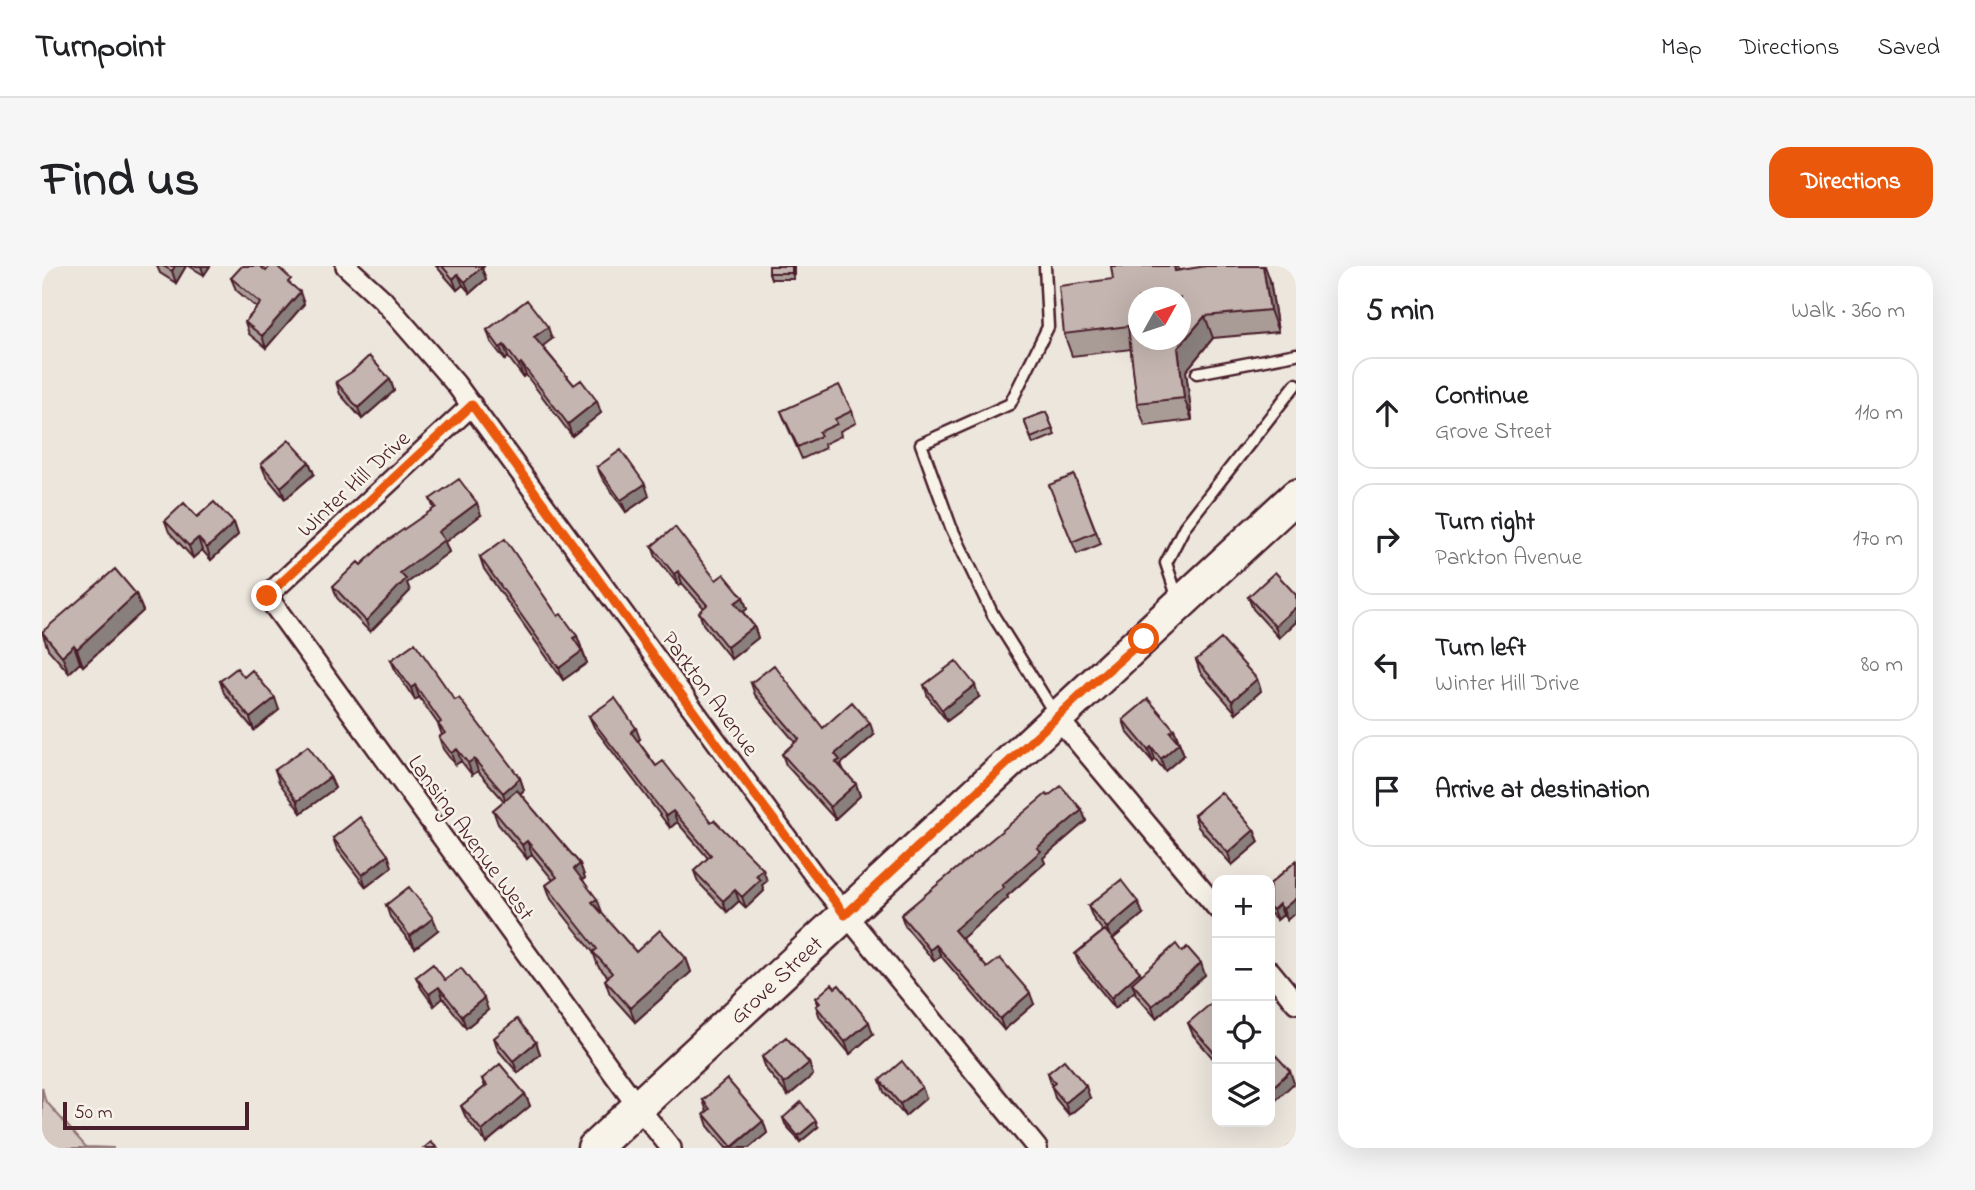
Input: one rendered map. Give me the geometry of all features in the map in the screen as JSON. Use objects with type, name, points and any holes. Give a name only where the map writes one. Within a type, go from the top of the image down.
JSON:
[{"type":"main road","name":"Grove Street","points":[[594,1148],[1296,496]]},
{"type":"street","name":"Parkton Avenue","points":[[346,266],[382,299],[472,405],[709,733],[845,915],[1037,1148]]},
{"type":"street","name":"Winter Hill Drive","points":[[267,596],[472,405]]},
{"type":"street","name":"Lansing Avenue West","points":[[267,596],[638,1107],[671,1148]]},
{"type":"street","points":[[1057,717],[1212,902]]},
{"type":"street","points":[[1275,977],[1296,1003]]},
{"type":"lane","points":[[1045,266],[1048,327],[1010,404],[921,444],[951,527],[993,615],[1057,717]]},
{"type":"lane","points":[[1197,373],[1296,354]]},
{"type":"lane","points":[[1180,606],[1166,563],[1172,549],[1185,526],[1296,384]]},
{"type":"shaded area","points":[[42,1087],[45,1100],[86,1147],[114,1148],[42,1148]]},
{"type":"building","points":[[242,266],[260,266],[266,271],[270,266],[277,266],[291,279],[288,282],[300,292],[262,336],[245,322],[261,303],[231,278]]},
{"type":"building","points":[[442,266],[481,268],[465,282],[458,274],[453,279]]},
{"type":"building","points":[[769,266],[792,266],[792,273],[769,273]]},
{"type":"building","points":[[1111,266],[1174,266],[1175,271],[1206,266],[1263,266],[1270,310],[1205,316],[1191,333],[1191,287],[1128,287],[1128,326],[1064,334],[1059,286],[1113,279]]},
{"type":"building","points":[[527,300],[548,327],[534,337],[574,385],[581,380],[597,401],[568,424],[521,363],[519,365],[504,345],[500,348],[487,330]]},
{"type":"building","points":[[1131,350],[1178,350],[1184,398],[1137,403]]},
{"type":"building","points":[[369,356],[390,379],[358,408],[336,382]]},
{"type":"building","points":[[839,385],[852,411],[835,419],[837,424],[819,432],[821,436],[798,447],[781,411]]},
{"type":"building","points":[[1046,412],[1053,429],[1031,438],[1024,420]]},
{"type":"building","points":[[289,440],[309,462],[281,487],[261,464]]},
{"type":"building","points":[[621,450],[645,484],[621,500],[597,467]]},
{"type":"building","points":[[1074,475],[1096,532],[1072,542],[1049,485]]},
{"type":"building","points":[[459,479],[477,503],[438,532],[444,540],[400,573],[406,579],[366,621],[333,586],[358,562],[361,565],[384,543],[436,507],[430,499]]},
{"type":"building","points":[[214,502],[234,523],[207,548],[198,538],[189,546],[165,521],[184,503],[197,517]]},
{"type":"building","points":[[675,527],[716,580],[724,574],[743,597],[735,603],[754,626],[727,647],[699,612],[707,605],[678,571],[674,574],[652,546]]},
{"type":"building","points":[[505,539],[558,616],[561,614],[577,636],[573,638],[582,651],[559,668],[480,557]]},
{"type":"building","points":[[115,569],[136,594],[77,649],[74,645],[62,656],[42,632]]},
{"type":"building","points":[[1275,572],[1296,595],[1296,607],[1275,626],[1248,597]]},
{"type":"building","points":[[1221,639],[1257,679],[1232,701],[1196,660]]},
{"type":"building","points":[[415,643],[455,700],[459,698],[520,778],[503,793],[474,759],[468,763],[457,749],[451,753],[439,737],[445,733],[438,724],[441,722],[415,685],[411,688],[391,660]]},
{"type":"building","points":[[956,661],[975,685],[942,710],[924,685]]},
{"type":"building","points":[[774,665],[823,728],[852,702],[870,723],[835,754],[840,760],[836,762],[856,784],[830,807],[782,754],[799,739],[751,683]]},
{"type":"building","points":[[237,668],[244,677],[252,670],[275,698],[250,718],[220,681]]},
{"type":"building","points":[[615,698],[636,728],[631,732],[656,766],[663,761],[711,822],[714,820],[763,869],[756,876],[760,880],[742,897],[735,890],[723,901],[694,871],[711,855],[673,811],[666,816],[589,716]]},
{"type":"building","points":[[1148,699],[1174,729],[1170,732],[1179,743],[1161,759],[1151,747],[1148,750],[1123,720]]},
{"type":"building","points":[[308,746],[330,777],[297,801],[275,770]]},
{"type":"building","points":[[1061,786],[1082,810],[1037,848],[1041,851],[954,930],[987,968],[1000,958],[1030,993],[1000,1019],[936,945],[930,950],[901,915],[1046,794],[1048,796]]},
{"type":"building","points":[[517,790],[580,864],[574,869],[597,899],[592,902],[636,952],[660,930],[686,958],[630,1008],[605,980],[612,973],[593,952],[597,949],[546,885],[557,877],[527,841],[522,845],[493,810]]},
{"type":"building","points":[[1221,792],[1254,830],[1228,853],[1194,815]]},
{"type":"building","points":[[360,817],[388,855],[362,875],[333,838]]},
{"type":"building","points":[[1296,861],[1296,898],[1283,909],[1279,904],[1275,908],[1275,880]]},
{"type":"building","points":[[1121,880],[1138,902],[1107,928],[1088,906]]},
{"type":"building","points":[[409,887],[433,918],[410,936],[386,905]]},
{"type":"building","points":[[1105,930],[1140,972],[1111,998],[1075,954]]},
{"type":"building","points":[[1176,944],[1182,952],[1187,947],[1201,963],[1152,1006],[1132,983]]},
{"type":"building","points":[[433,964],[445,980],[461,968],[484,998],[462,1016],[439,987],[429,994],[416,977]]},
{"type":"building","points":[[832,984],[835,988],[839,985],[869,1022],[845,1042],[816,1006],[820,1003],[816,998]]},
{"type":"building","points":[[1212,1003],[1212,1050],[1188,1023]]},
{"type":"building","points":[[517,1019],[536,1042],[513,1061],[494,1038]]},
{"type":"building","points":[[786,1037],[809,1063],[784,1084],[762,1057]]},
{"type":"building","points":[[1275,1054],[1290,1071],[1275,1085]]},
{"type":"building","points":[[1064,1060],[1086,1086],[1065,1103],[1051,1086],[1055,1083],[1048,1073]]},
{"type":"building","points":[[902,1061],[922,1087],[900,1104],[880,1080]]},
{"type":"building","points":[[500,1064],[525,1094],[482,1131],[461,1106],[487,1085],[482,1079]]},
{"type":"building","points":[[727,1079],[763,1121],[732,1147],[704,1114],[710,1109],[703,1100]]},
{"type":"building","points":[[801,1102],[816,1121],[798,1136],[783,1118]]},
{"type":"building","points":[[431,1142],[437,1148],[424,1148]]},
{"type":"route","points":[[267,596],[472,405],[717,744],[845,915],[1092,684],[1144,639]]}]
